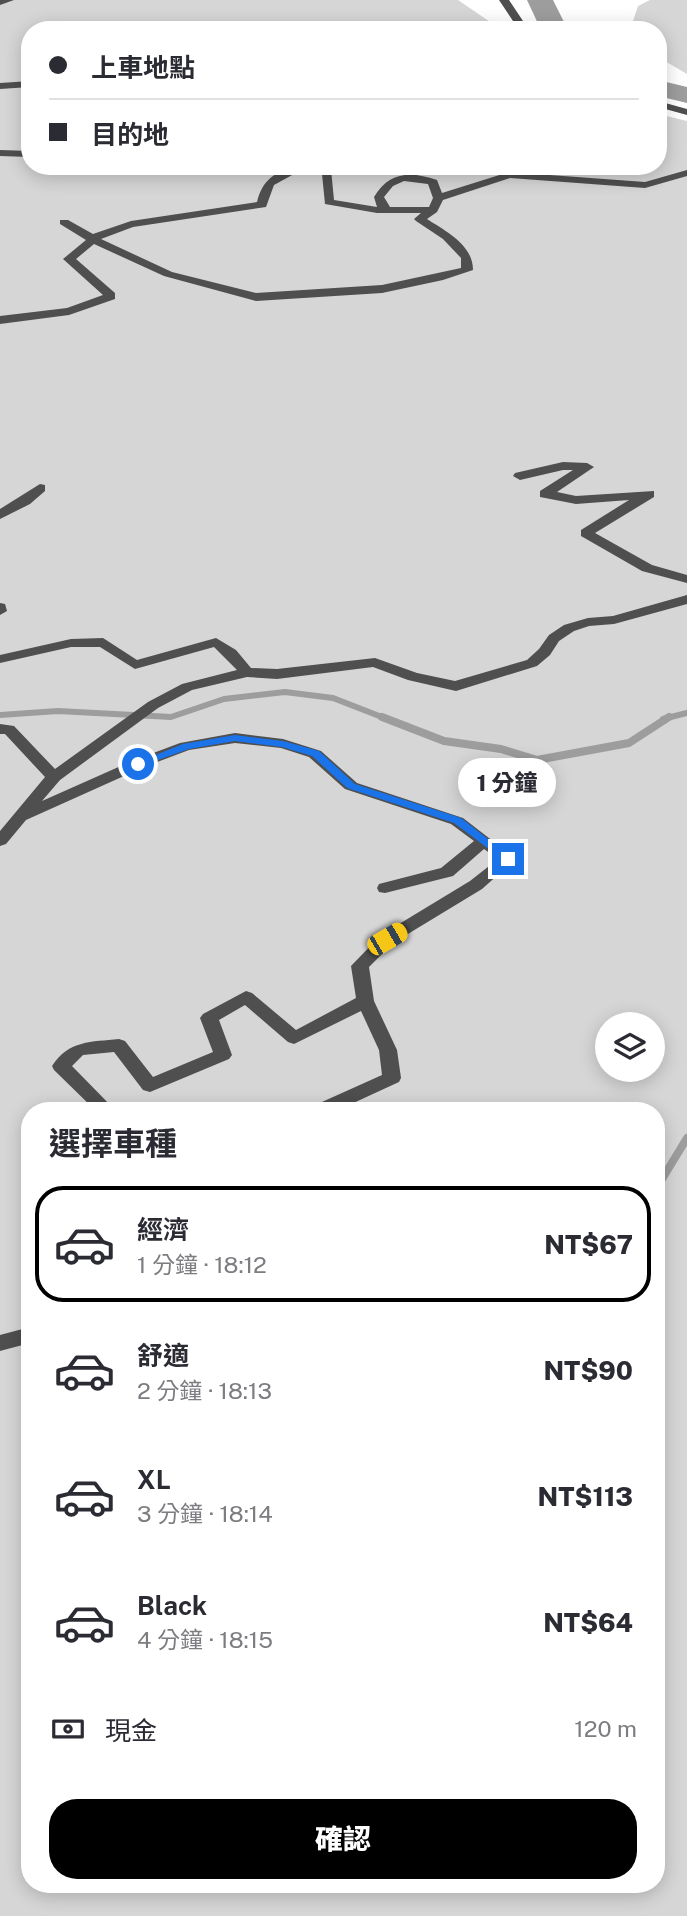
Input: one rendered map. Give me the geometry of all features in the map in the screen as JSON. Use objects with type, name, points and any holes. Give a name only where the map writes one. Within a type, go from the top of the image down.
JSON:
[{"type":"street","points":[[0,2],[9,0]]},
{"type":"street","points":[[504,0],[518,21]]},
{"type":"street","points":[[0,86],[21,85]]},
{"type":"street","points":[[667,106],[687,112]]},
{"type":"street","points":[[0,153],[21,154]]},
{"type":"street","points":[[521,175],[645,185],[687,173]]},
{"type":"street","points":[[0,320],[69,310],[111,296],[69,259],[92,240],[131,224],[262,205],[267,185],[278,175]]},
{"type":"street","points":[[327,175],[329,202],[386,210],[436,204],[507,175]]},
{"type":"street","points":[[386,210],[379,197],[384,186],[399,178],[417,176],[433,182],[436,204]]},
{"type":"street","points":[[64,222],[92,240],[168,274],[257,297],[382,289],[467,270],[467,257],[447,237],[420,219],[436,204]]},
{"type":"street","points":[[520,476],[563,466],[587,467],[545,494],[576,500],[649,494],[586,533],[638,564],[669,578],[687,579]]},
{"type":"street","points":[[0,515],[25,501],[40,488]]},
{"type":"street","points":[[0,841],[54,777],[150,708],[187,687],[247,672],[277,674],[375,662],[413,677],[456,686],[532,663],[545,652],[554,638],[569,628],[588,622],[614,620],[687,599]]},
{"type":"street","points":[[0,659],[71,643],[103,642],[135,665],[216,642],[231,653],[247,672]]},
{"type":"street","points":[[0,729],[9,729],[54,777]]},
{"type":"street","points":[[18,818],[186,746],[235,738],[283,744],[315,754],[351,786],[457,821],[508,859],[476,885],[387,939],[360,966],[365,1001],[388,1050],[392,1078],[340,1102]]},
{"type":"street","points":[[385,888],[447,872],[484,841]]},
{"type":"street","points":[[98,1102],[61,1066],[78,1050],[119,1045],[150,1086],[223,1055],[209,1017],[246,996],[294,1038],[365,1001]]},
{"type":"street","points":[[0,1343],[21,1337]]},
{"type":"shaded area","points":[[0,0],[458,0],[489,21],[21,21],[21,175],[667,175],[667,116],[687,121],[687,1916],[0,1916]]},
{"type":"shaded area","points":[[650,0],[687,0],[687,74],[667,62],[667,21],[633,21],[638,6]]},
{"type":"waterway","points":[[540,0],[548,21]]},
{"type":"waterway","points":[[667,90],[687,95]]},
{"type":"waterway","points":[[0,715],[58,711],[171,717],[224,699],[285,692],[333,698],[387,719]]},
{"type":"waterway","points":[[668,718],[687,713]]},
{"type":"waterway","points":[[382,717],[444,741],[501,749],[537,760],[629,743],[668,718]]},
{"type":"waterway","points":[[663,719],[668,718]]},
{"type":"waterway","points":[[665,1174],[687,1138]]},
{"type":"route","points":[[138,764],[186,746],[235,738],[283,744],[315,754],[351,786],[457,821],[508,859]]}]
